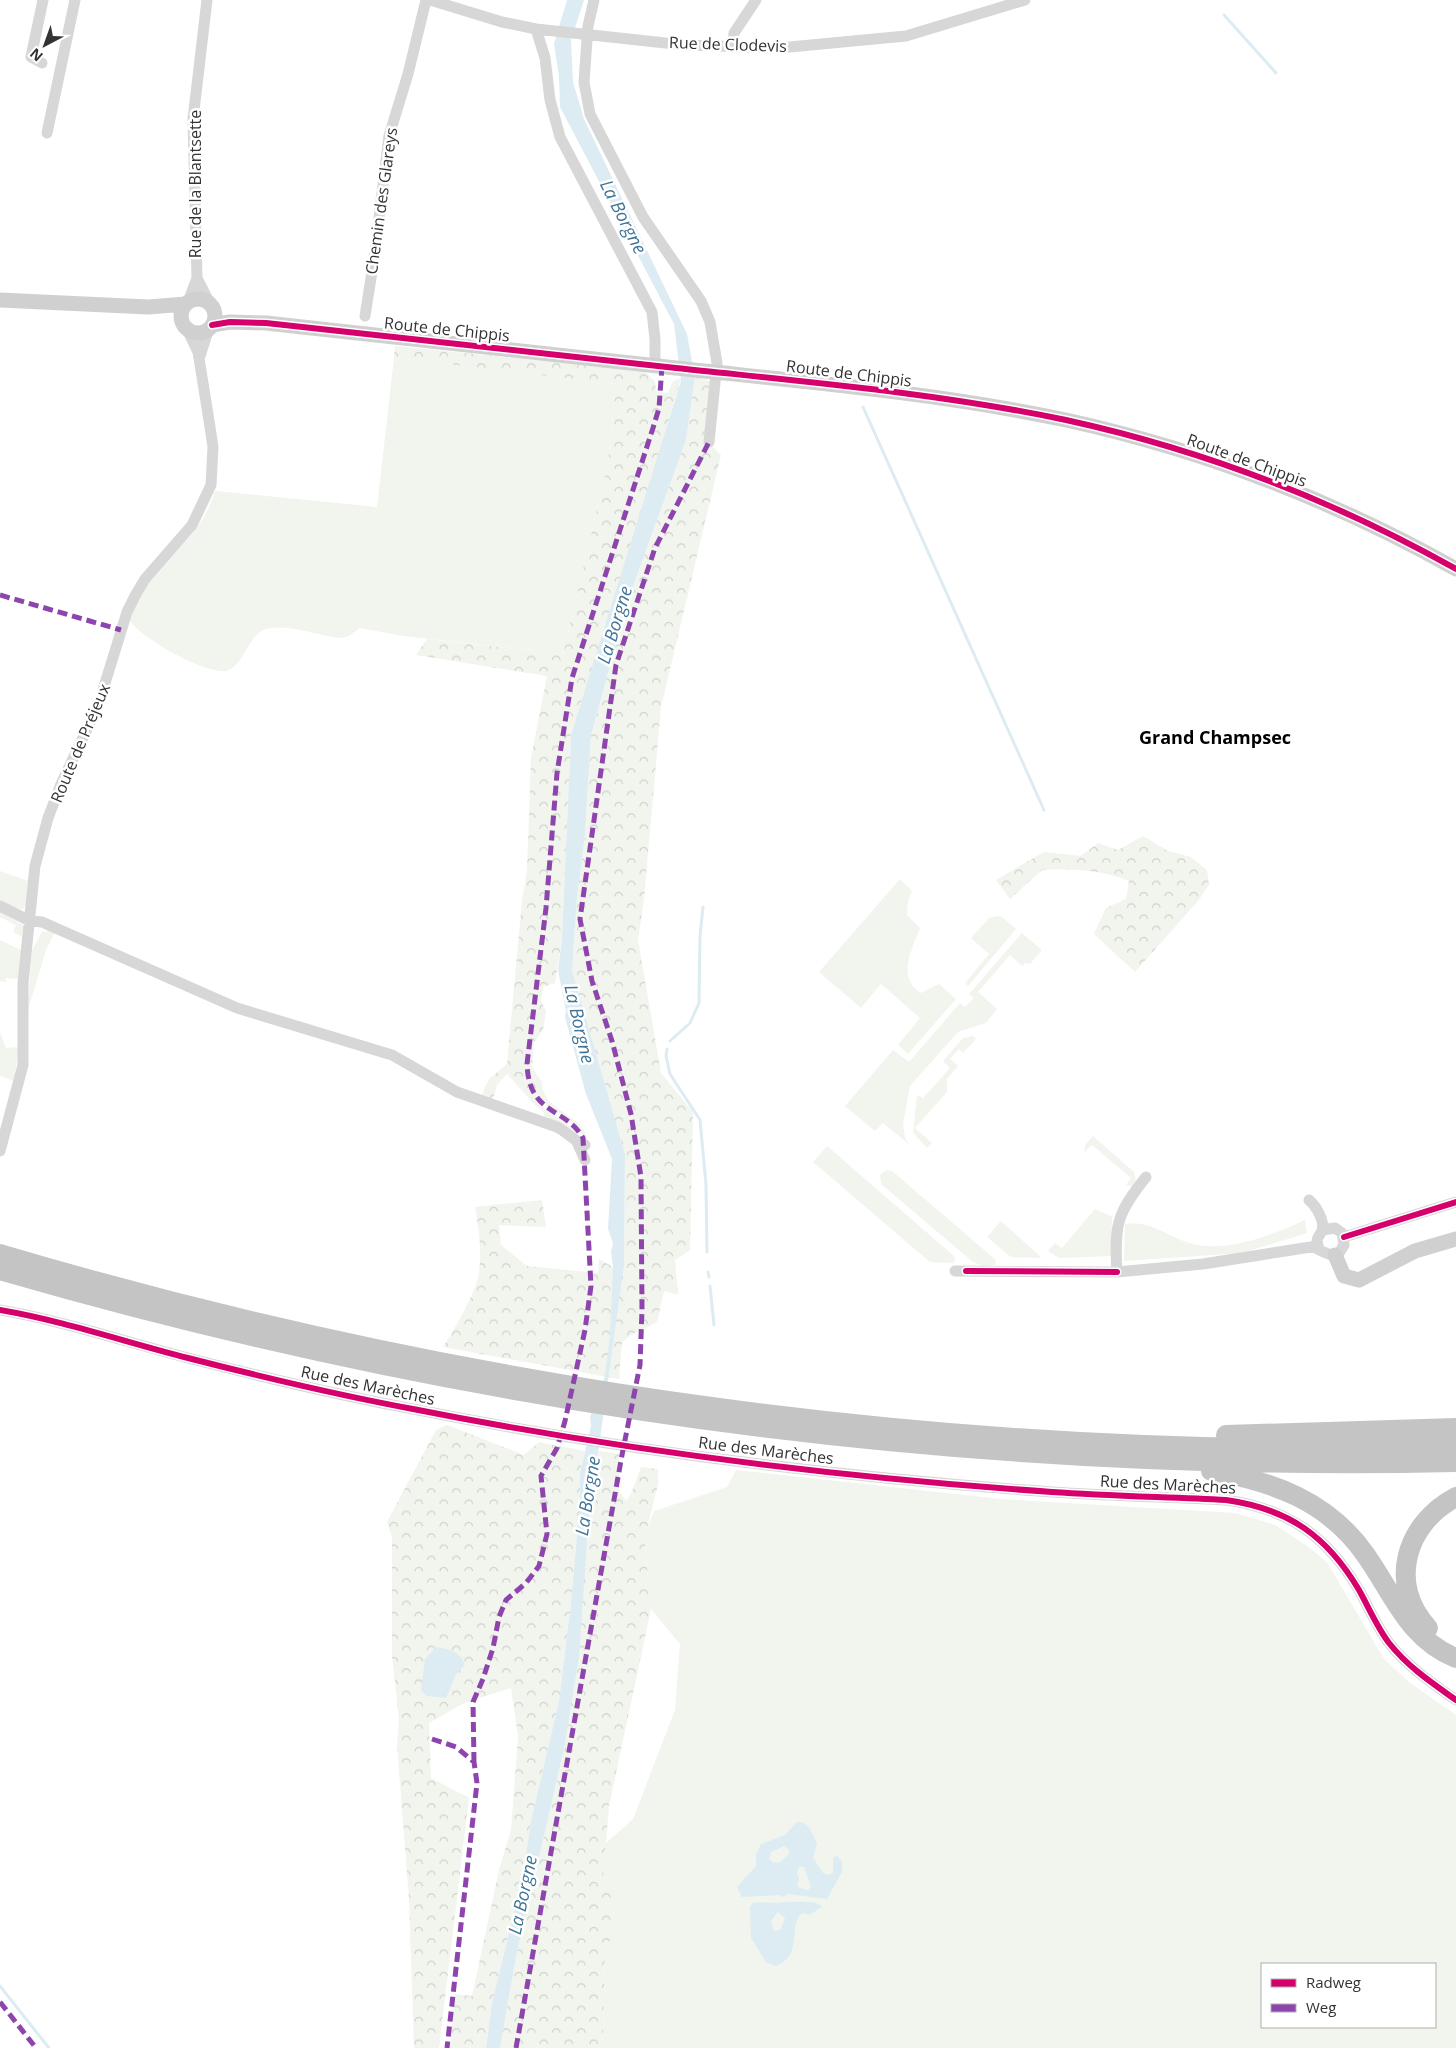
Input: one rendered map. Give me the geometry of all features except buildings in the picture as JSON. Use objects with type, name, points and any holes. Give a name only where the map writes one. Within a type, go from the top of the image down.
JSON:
[{"type":"highway","points":[[0,1254],[103,1284],[245,1320],[395,1354],[506,1383]]},
{"type":"highway","points":[[0,1270],[104,1300],[266,1341],[506,1383],[874,1441],[972,1450],[1143,1460],[1287,1463],[1456,1462]]},
{"type":"highway","points":[[698,1413],[1046,1440],[1258,1448],[1456,1447]]},
{"type":"highway","points":[[1046,1440],[1456,1428]]},
{"type":"highway","points":[[1143,1460],[1252,1479],[1287,1490],[1312,1503],[1339,1524],[1352,1538],[1371,1563],[1405,1619],[1420,1635],[1441,1651],[1456,1658]]},
{"type":"highway","points":[[1456,1497],[1432,1513],[1418,1530],[1410,1548],[1406,1572],[1408,1592],[1421,1619],[1439,1638],[1456,1647]]},
{"type":"street","points":[[42,63],[31,57],[43,0]]},
{"type":"street","points":[[47,133],[75,0]]},
{"type":"street","name":"Rue de la Blantsette","points":[[187,303],[197,278],[192,119],[207,0]]},
{"type":"street","name":"Chemin des Glareys","points":[[365,316],[389,136],[408,74],[426,0]]},
{"type":"street","points":[[594,0],[586,34],[584,82],[590,114],[643,217],[701,301],[710,322],[717,363],[709,442]]},
{"type":"street","points":[[733,47],[734,33],[756,0]]},
{"type":"street","name":"Rue de Clodevis","points":[[438,1],[502,22],[536,29],[684,45],[808,47],[906,36],[1006,3],[1025,0]]},
{"type":"street","points":[[536,29],[545,58],[550,100],[560,137],[652,312],[656,339],[655,366]]},
{"type":"street","name":"Rue de la Blantsette","points":[[197,278],[211,305]]},
{"type":"street","name":"Route de Chippis","points":[[0,300],[124,307],[163,307],[199,299],[239,317],[266,323]]},
{"type":"street","points":[[185,326],[182,313],[187,303]]},
{"type":"street","points":[[211,305],[215,315],[211,327]]},
{"type":"street","name":"Route de Chippis","points":[[124,307],[165,315],[198,332],[230,322],[266,323],[968,402],[1069,421],[1143,439],[1289,489],[1360,520],[1456,569]]},
{"type":"street","name":"Route de Préjeux","points":[[0,1151],[23,1065],[22,983],[35,866],[48,818],[61,784],[98,706],[127,612],[145,579],[192,525],[211,485],[213,447],[200,360],[196,345],[185,326]]},
{"type":"street","name":"Route de Préjeux","points":[[200,360],[202,344],[211,327]]},
{"type":"street","points":[[0,906],[30,921],[42,922],[94,944],[237,1008],[392,1055],[457,1092],[566,1131],[581,1144],[585,1160]]},
{"type":"street","points":[[1117,1272],[1116,1238],[1120,1216],[1126,1202],[1146,1177]]},
{"type":"street","points":[[1310,1200],[1317,1207],[1322,1230]]},
{"type":"street","points":[[1344,1237],[1456,1202]]},
{"type":"street","points":[[1335,1228],[1344,1237],[1344,1245],[1336,1255],[1323,1253],[1317,1246],[1317,1237],[1322,1230],[1335,1228]]},
{"type":"street","points":[[1336,1255],[1344,1276],[1359,1280],[1415,1250],[1456,1239]]},
{"type":"street","points":[[955,1271],[1117,1272],[1203,1264],[1317,1246]]},
{"type":"street","name":"Rue des Marèches","points":[[0,1310],[52,1321],[189,1358],[314,1388],[500,1426],[658,1451],[946,1483],[1053,1492],[1226,1500],[1252,1504],[1298,1522],[1318,1538],[1335,1555],[1348,1573],[1389,1644],[1422,1676],[1456,1700]]},
{"type":"green space","points":[[395,346],[644,371],[655,381],[656,391],[668,393],[673,381],[681,378],[640,520],[571,735],[562,938],[555,983],[543,987],[541,1001],[546,1011],[543,1030],[534,1042],[532,1067],[542,1082],[534,1104],[507,1074],[497,1085],[492,1103],[480,1099],[489,1079],[507,1064],[522,901],[527,871],[531,758],[547,676],[416,655],[427,639],[563,654],[608,462],[616,384],[394,358]]},
{"type":"green space","points":[[394,358],[616,384],[608,462],[563,654],[403,636],[360,628],[347,637],[338,638],[278,627],[263,630],[252,640],[235,666],[229,670],[220,671],[191,662],[144,635],[129,618],[159,569],[200,523],[206,514],[215,491],[377,507]]},
{"type":"green space","points":[[695,377],[713,382],[705,439],[721,455],[661,707],[644,899],[638,940],[661,1073],[693,1112],[690,1250],[675,1260],[678,1295],[664,1291],[657,1322],[631,1335],[622,1343],[619,1379],[443,1347],[464,1311],[474,1290],[479,1273],[480,1248],[475,1207],[542,1200],[546,1227],[499,1225],[501,1245],[527,1266],[598,1273],[599,1259],[613,1267],[624,1265],[625,1154],[572,970],[577,897],[585,834],[591,735],[628,600],[686,440]]},
{"type":"green space","points":[[1143,836],[1168,851],[1191,857],[1207,870],[1209,885],[1198,901],[1135,972],[1094,934],[1106,908],[1126,899],[1129,881],[1107,874],[1086,871],[1042,870],[1010,899],[996,880],[1044,852],[1081,856],[1098,843],[1118,850]]},
{"type":"green space","points":[[0,871],[28,881],[26,904],[23,909],[15,910],[0,903]]},
{"type":"green space","points":[[900,879],[912,891],[908,901],[907,915],[920,928],[908,963],[909,979],[913,987],[921,993],[939,984],[956,999],[908,1054],[898,1045],[920,1018],[881,984],[861,1008],[819,972]]},
{"type":"green space","points":[[0,912],[23,925],[22,937],[13,932],[16,925],[0,917]]},
{"type":"green space","points":[[1002,917],[1016,929],[968,986],[965,983],[989,954],[971,938],[989,918]]},
{"type":"green space","points":[[56,930],[46,950],[27,1013],[32,950],[42,932]]},
{"type":"green space","points":[[1022,933],[1042,950],[1030,964],[1025,963],[1022,966],[1010,955],[978,992],[997,1009],[986,1023],[958,1032],[910,1086],[903,1124],[905,1138],[910,1145],[883,1123],[875,1131],[845,1106],[893,1050],[909,1062],[960,1003],[965,1007],[974,998],[969,994]]},
{"type":"green space","points":[[0,940],[21,950],[18,979],[6,978],[6,982],[0,981]]},
{"type":"green space","points":[[0,1032],[6,1048],[19,1047],[14,1081],[0,1076]]},
{"type":"green space","points":[[973,1036],[976,1039],[963,1053],[959,1049],[950,1059],[958,1066],[947,1079],[947,1092],[915,1128],[932,1143],[927,1148],[913,1133],[917,1095],[923,1098],[925,1096],[950,1068],[943,1061],[963,1038]]},
{"type":"green space","points":[[542,1082],[544,1092],[549,1100],[581,1126],[586,1134],[587,1144],[578,1128],[550,1108],[537,1094]]},
{"type":"green space","points":[[536,1098],[545,1110],[570,1126],[579,1138],[544,1120],[544,1113],[534,1104]]},
{"type":"green space","points":[[1093,1136],[1134,1172],[1136,1180],[1132,1186],[1126,1185],[1131,1178],[1092,1145],[1084,1152],[1085,1145]]},
{"type":"green space","points":[[827,1146],[955,1257],[954,1263],[930,1262],[813,1162]]},
{"type":"green space","points":[[886,1170],[892,1171],[996,1260],[995,1265],[983,1266],[973,1262],[881,1184],[880,1175]]},
{"type":"green space","points":[[1095,1209],[1112,1217],[1111,1256],[1059,1258],[1048,1251],[1055,1243],[1062,1248]]},
{"type":"green space","points":[[1305,1220],[1307,1233],[1242,1253],[1124,1261],[1125,1224],[1142,1224],[1190,1243],[1204,1246],[1219,1246],[1234,1245],[1264,1237]]},
{"type":"green space","points":[[1001,1221],[1041,1258],[1011,1257],[987,1237]]},
{"type":"green space","points":[[447,1425],[524,1455],[539,1442],[585,1451],[580,1473],[580,1501],[571,1603],[559,1701],[531,1821],[523,1875],[492,2003],[486,2048],[450,2048],[455,1994],[472,1996],[499,1870],[511,1830],[518,1736],[511,1688],[464,1703],[429,1723],[431,1778],[469,1798],[439,2048],[414,2048],[409,1899],[397,1745],[399,1719],[392,1656],[392,1537],[387,1522],[436,1430]]},
{"type":"green space","points":[[599,1451],[619,1454],[619,1491],[626,1501],[631,1494],[641,1467],[658,1469],[658,1484],[647,1529],[645,1546],[651,1609],[609,1806],[603,1878],[611,1892],[610,1940],[605,1957],[603,2048],[500,2048],[516,1957],[564,1749],[588,1526]]},
{"type":"green space","points":[[736,1470],[1001,1499],[1235,1513],[1275,1525],[1306,1545],[1327,1562],[1384,1659],[1410,1683],[1456,1715],[1456,2048],[603,2048],[605,1957],[610,1940],[603,1878],[605,1844],[633,1819],[675,1710],[680,1644],[651,1609],[645,1546],[647,1529],[654,1511],[727,1487]]},
{"type":"water","name":"La Borgne","points":[[567,0],[584,0],[571,40],[573,82],[584,119],[687,334],[695,377],[686,440],[628,600],[591,735],[585,834],[577,897],[572,970],[625,1154],[624,1265],[588,1526],[579,1656],[564,1749],[516,1957],[500,2048],[486,2048],[492,2003],[523,1875],[531,1821],[559,1701],[571,1603],[580,1501],[580,1473],[591,1426],[590,1417],[605,1376],[610,1336],[613,1267],[611,1252],[613,1243],[608,1229],[612,1159],[586,1094],[565,1017],[566,1011],[558,970],[562,938],[571,735],[681,381],[674,324],[560,107],[559,76],[554,44]]},
{"type":"water","points":[[436,1647],[450,1650],[457,1654],[465,1665],[456,1674],[446,1698],[427,1696],[421,1691],[425,1659]]},
{"type":"water","points":[[797,1822],[807,1826],[817,1843],[813,1858],[823,1873],[829,1875],[833,1872],[833,1859],[836,1855],[842,1861],[842,1872],[827,1899],[788,1894],[782,1897],[780,1895],[742,1897],[737,1887],[756,1866],[756,1855],[761,1844],[785,1835]],"holes":[[[784,1846],[789,1850],[789,1854],[779,1863],[772,1862],[769,1858],[771,1852]],[[799,1867],[804,1867],[811,1887],[808,1890],[797,1885]]]},
{"type":"water","points":[[812,1902],[822,1907],[809,1915],[802,1913],[796,1925],[793,1948],[790,1955],[785,1961],[776,1966],[766,1962],[751,1938],[750,1906],[753,1903]],"holes":[[[778,1912],[785,1918],[780,1930],[774,1931],[771,1921]]]},
{"type":"waterway","points":[[1224,15],[1276,73]]},
{"type":"waterway","points":[[863,407],[1044,810]]},
{"type":"waterway","points":[[670,1041],[690,1023],[699,1003],[700,936],[703,907]]},
{"type":"waterway","points":[[667,1049],[666,1056],[670,1074],[700,1120],[706,1185],[707,1252]]},
{"type":"waterway","points":[[708,1272],[709,1277]]},
{"type":"waterway","points":[[710,1286],[714,1325]]},
{"type":"waterway","points":[[0,1986],[49,2048]]},
{"type":"marked path","points":[[474,1762],[473,1702],[493,1648],[499,1617],[506,1600],[526,1583],[539,1566],[547,1534],[541,1476],[557,1448],[565,1421],[585,1330],[591,1286],[583,1138],[576,1128],[549,1109],[534,1093],[529,1081],[527,1064],[546,908],[557,773],[572,678],[659,408],[662,366]]},
{"type":"marked path","points":[[516,2048],[622,1455],[640,1365],[642,1310],[641,1177],[631,1114],[612,1041],[592,981],[580,919],[616,665],[655,548],[709,442]]},
{"type":"marked path","points":[[0,595],[121,630]]},
{"type":"marked path","points":[[432,1739],[456,1747],[474,1762],[477,1783],[447,2048]]},
{"type":"marked path","points":[[0,2002],[36,2048]]},
{"type":"cycle path","points":[[212,325],[230,322],[266,323],[823,383],[969,402],[1066,420],[1168,446],[1267,480],[1363,521],[1456,569]]},
{"type":"cycle path","points":[[1344,1237],[1456,1202]]},
{"type":"cycle path","points":[[966,1271],[1117,1272]]},
{"type":"cycle path","points":[[0,1310],[48,1320],[188,1358],[328,1392],[572,1438],[731,1461],[892,1479],[1096,1495],[1226,1500],[1248,1504],[1287,1518],[1304,1528],[1334,1554],[1347,1571],[1396,1652],[1421,1674],[1456,1700]]},
{"type":"district","name":"Grand Champsec","points":[[1215,738]]}]
